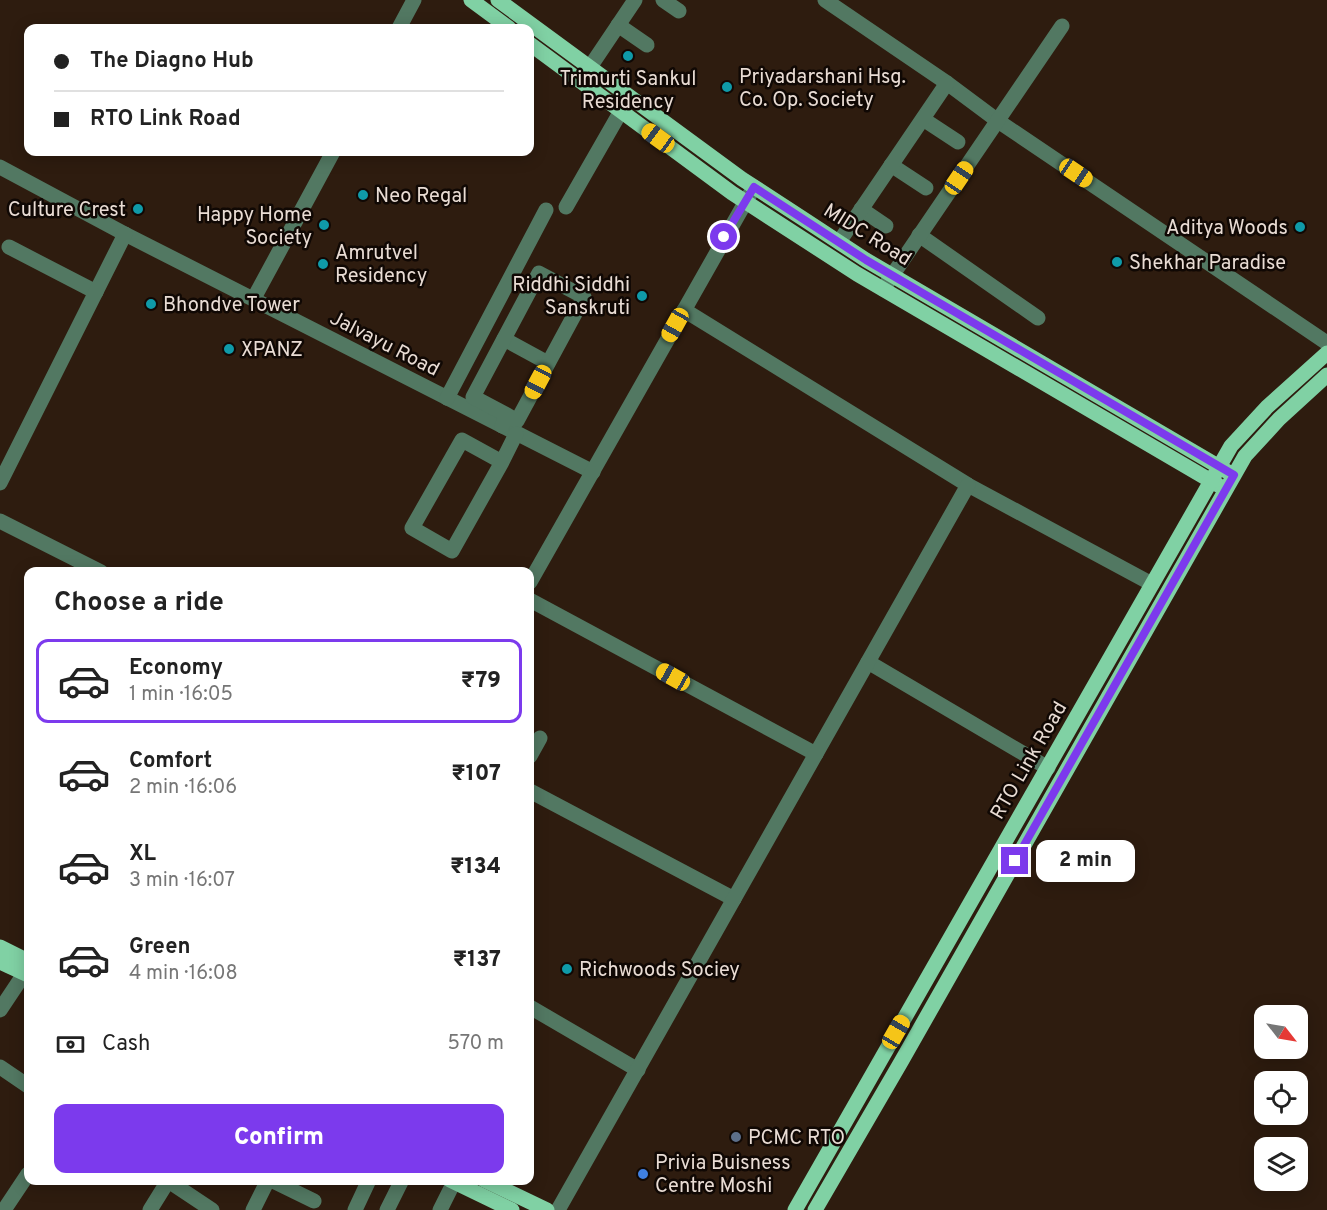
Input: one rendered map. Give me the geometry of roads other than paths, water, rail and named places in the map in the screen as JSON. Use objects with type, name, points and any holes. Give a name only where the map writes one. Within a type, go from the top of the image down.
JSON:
[{"type":"main road","points":[[471,0],[504,24]]},
{"type":"main road","name":"MIDC Road","points":[[502,1],[533,24]]},
{"type":"main road","name":"MIDC Road","points":[[534,25],[754,187],[839,242],[1234,475]]},
{"type":"main road","name":"MIDC Road","points":[[534,47],[745,201],[883,289],[1226,489]]},
{"type":"main road","name":"RTO Link Road","points":[[795,1210],[1220,466],[1242,433],[1327,353]]},
{"type":"main road","name":"RTO Link Road","points":[[815,1210],[902,1062],[1234,475],[1254,444],[1327,375]]},
{"type":"main road","points":[[0,947],[24,966]]},
{"type":"main road","points":[[0,962],[24,968]]},
{"type":"main road","points":[[458,1185],[492,1206],[512,1210]]},
{"type":"main road","points":[[494,1185],[547,1210]]},
{"type":"street","points":[[401,24],[414,0]]},
{"type":"street","points":[[590,67],[635,0]]},
{"type":"street","points":[[663,0],[679,11]]},
{"type":"street","points":[[825,0],[947,83],[998,121],[1327,343]]},
{"type":"street","points":[[618,25],[647,45]]},
{"type":"street","points":[[883,289],[1062,26]]},
{"type":"street","points":[[839,242],[947,83]]},
{"type":"street","points":[[566,207],[621,111]]},
{"type":"street","points":[[923,119],[958,142]]},
{"type":"street","points":[[254,298],[331,156]]},
{"type":"street","points":[[891,165],[926,188]]},
{"type":"street","name":"Jalvayu Road","points":[[0,166],[125,234],[447,398],[505,421],[516,434],[593,472]]},
{"type":"street","points":[[534,575],[754,187]]},
{"type":"street","points":[[861,209],[886,226]]},
{"type":"street","points":[[447,398],[546,210]]},
{"type":"street","points":[[0,483],[125,234]]},
{"type":"street","points":[[919,235],[1038,318]]},
{"type":"street","points":[[9,247],[96,292]]},
{"type":"street","points":[[539,273],[584,297],[517,421],[505,421],[472,397],[504,339],[539,273]]},
{"type":"street","points":[[684,310],[968,485],[1152,584]]},
{"type":"street","points":[[504,339],[548,363]]},
{"type":"street","points":[[502,462],[462,440],[412,528],[452,551],[502,462],[516,434]]},
{"type":"street","points":[[558,1210],[968,485]]},
{"type":"street","points":[[0,521],[91,567]]},
{"type":"street","points":[[534,602],[816,754]]},
{"type":"street","points":[[868,662],[1048,768]]},
{"type":"street","points":[[534,749],[540,738]]},
{"type":"street","points":[[534,793],[734,899]]},
{"type":"street","points":[[0,1010],[24,975]]},
{"type":"street","points":[[534,1009],[638,1070]]},
{"type":"street","points":[[0,1066],[24,1083]]},
{"type":"street","points":[[4,1210],[24,1180]]},
{"type":"street","points":[[150,1210],[165,1185]]},
{"type":"street","points":[[173,1185],[212,1210]]},
{"type":"street","points":[[253,1210],[267,1185]]},
{"type":"street","points":[[280,1185],[314,1201]]},
{"type":"street","points":[[355,1210],[367,1185]]},
{"type":"street","points":[[387,1210],[400,1185]]},
{"type":"street","points":[[440,1210],[450,1185]]},
{"type":"place","name":"Trimurti Sankul Residency","points":[[628,56]]},
{"type":"place","name":"Priyadarshani Hsg. Co. Op. Society","points":[[727,87]]},
{"type":"place","name":"Neo Regal","points":[[363,195]]},
{"type":"place","name":"Culture Crest","points":[[138,209]]},
{"type":"place","name":"Happy Home Society","points":[[324,225]]},
{"type":"place","name":"Aditya Woods","points":[[1300,227]]},
{"type":"place","name":"Shekhar Paradise","points":[[1117,262]]},
{"type":"place","name":"Amrutvel Residency","points":[[323,264]]},
{"type":"place","name":"Riddhi Siddhi Sanskruti","points":[[642,296]]},
{"type":"place","name":"Bhondve Tower","points":[[151,304]]},
{"type":"place","name":"XPANZ","points":[[229,349]]},
{"type":"place","name":"Richwoods Sociey","points":[[567,969]]},
{"type":"place","name":"PCMC RTO","points":[[736,1137]]},
{"type":"place","name":"Privia Buisness Centre Moshi","points":[[643,1174]]}]
